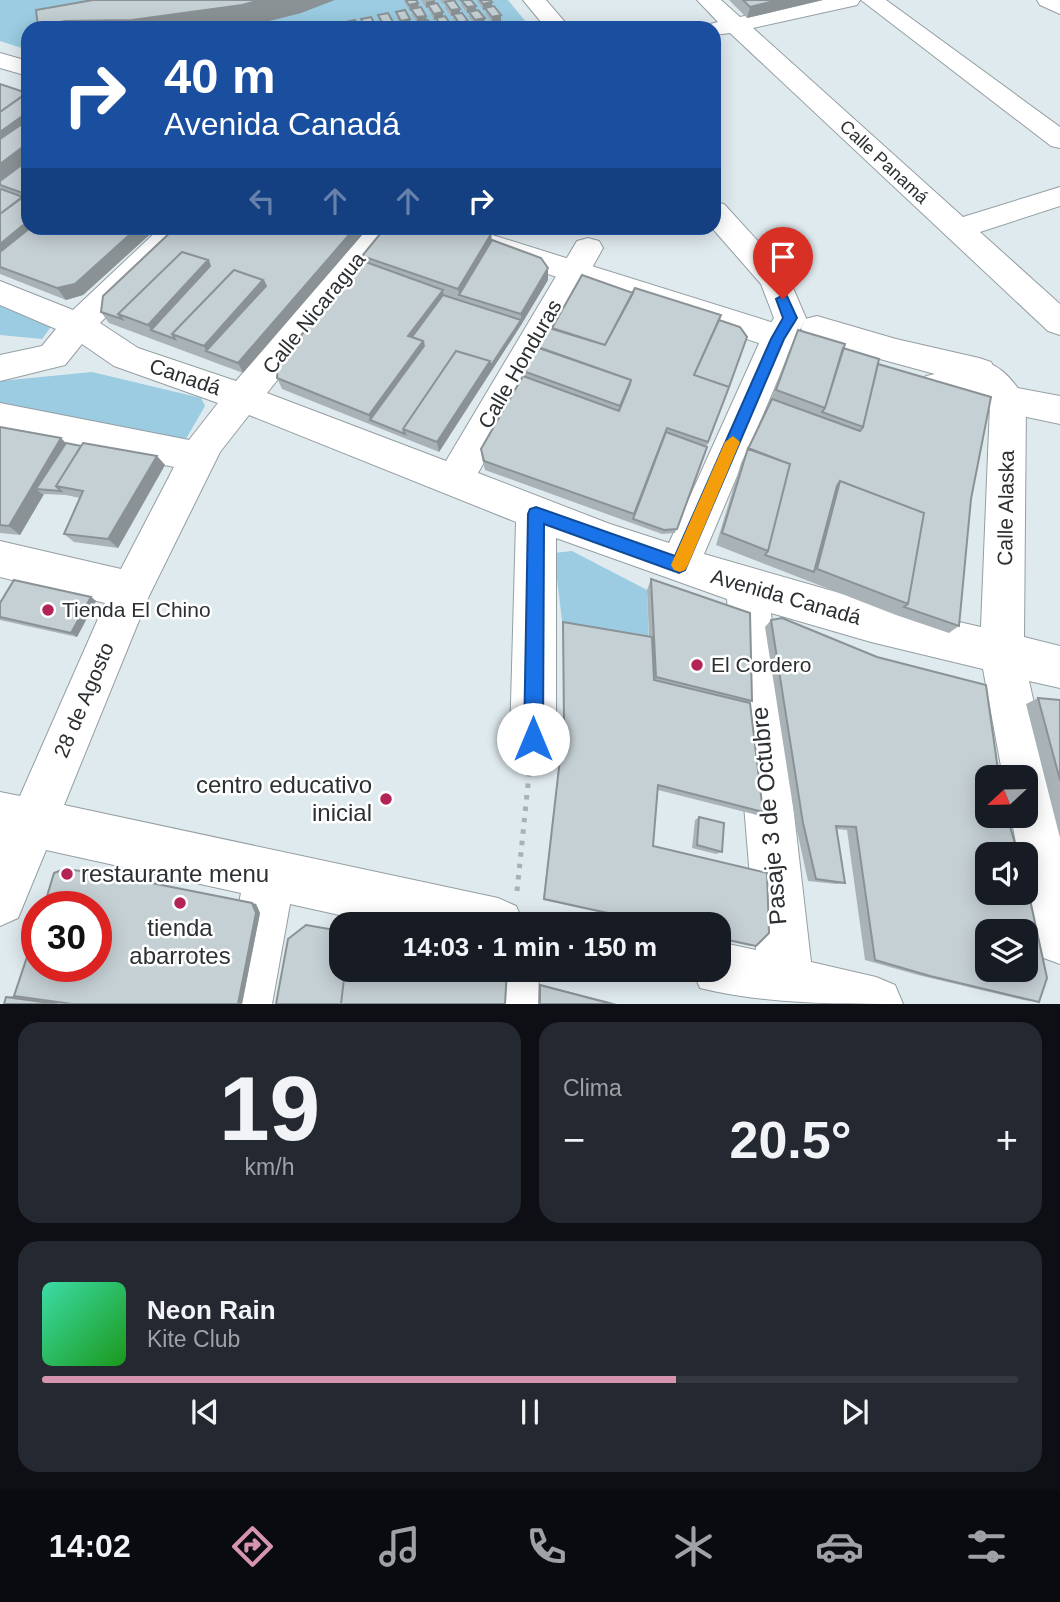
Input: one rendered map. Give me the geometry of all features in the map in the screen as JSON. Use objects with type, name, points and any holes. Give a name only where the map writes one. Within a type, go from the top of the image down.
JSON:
[{"type":"street","points":[[534,0],[552,21]]},
{"type":"street","name":"Calle Panamá","points":[[708,0],[721,21]]},
{"type":"street","points":[[725,28],[849,0]]},
{"type":"street","points":[[872,0],[1060,140]]},
{"type":"street","points":[[1048,0],[1060,7]]},
{"type":"street","name":"Calle Panamá","points":[[725,28],[957,229],[1060,323]]},
{"type":"street","points":[[8,70],[21,86]]},
{"type":"street","points":[[957,229],[1060,196]]},
{"type":"street","points":[[679,565],[784,329],[775,280],[721,219]]},
{"type":"street","points":[[0,368],[53,356],[78,324],[170,235]]},
{"type":"street","name":"Calle Nicaragua","points":[[244,398],[378,235]]},
{"type":"street","points":[[471,235],[581,259],[784,329],[907,377],[1008,401],[1060,410]]},
{"type":"street","points":[[536,235],[581,259]]},
{"type":"street","name":"Calle Honduras","points":[[454,481],[581,259]]},
{"type":"street","points":[[0,292],[78,324],[125,357]]},
{"type":"street","points":[[784,329],[981,372],[1060,385]]},
{"type":"street","points":[[0,351],[53,356],[125,357]]},
{"type":"street","name":"Canadá","points":[[125,357],[244,398]]},
{"type":"street","points":[[981,372],[1008,401]]},
{"type":"street","name":"28 de Agosto","points":[[0,900],[15,820],[198,457],[207,441],[244,398]]},
{"type":"street","name":"Avenida Canadá","points":[[244,398],[536,514],[679,565],[871,622],[1060,667]]},
{"type":"street","name":"Calle Alaska","points":[[1008,401],[1003,655],[1060,938]]},
{"type":"street","points":[[0,418],[198,457]]},
{"type":"street","points":[[533,739],[536,514]]},
{"type":"street","points":[[0,559],[131,590]]},
{"type":"street","name":"Pasaje 3 de Octubre","points":[[747,587],[786,993]]},
{"type":"street","points":[[15,820],[270,875],[507,911]]},
{"type":"street","points":[[246,1003],[270,875]]},
{"type":"street","points":[[731,973],[786,993],[876,1003]]},
{"type":"street","points":[[511,1003],[512,982]]},
{"type":"path","points":[[507,911],[533,739]]},
{"type":"shaded area","points":[[0,0],[508,0],[525,21],[21,21],[21,48],[0,41]]},
{"type":"shaded area","points":[[0,301],[55,321],[42,339],[0,335]]},
{"type":"shaded area","points":[[92,372],[201,398],[205,406],[183,444],[0,404],[0,381]]},
{"type":"shaded area","points":[[572,551],[647,590],[649,644],[563,629],[554,553]]},
{"type":"building","points":[[93,0],[261,0],[132,20],[37,21],[36,10]]},
{"type":"building","points":[[406,0],[416,0],[418,3],[409,5]]},
{"type":"building","points":[[454,0],[460,9],[451,10],[445,2]]},
{"type":"building","points":[[461,0],[471,0],[476,6],[467,7]]},
{"type":"building","points":[[480,0],[490,0],[492,2],[483,4]]},
{"type":"building","points":[[743,0],[778,0],[750,7]]},
{"type":"building","points":[[437,3],[443,12],[434,14],[428,5]]},
{"type":"building","points":[[494,6],[501,15],[492,17],[485,8]]},
{"type":"building","points":[[421,7],[426,16],[417,17],[411,9]]},
{"type":"building","points":[[405,10],[410,19],[401,21],[396,12]]},
{"type":"building","points":[[478,10],[485,18],[475,20],[469,12]]},
{"type":"building","points":[[388,13],[392,21],[381,21],[378,15]]},
{"type":"building","points":[[462,13],[468,21],[458,21],[453,14]]},
{"type":"building","points":[[445,16],[448,21],[438,21],[436,18]]},
{"type":"building","points":[[371,17],[373,21],[362,21],[361,19]]},
{"type":"building","points":[[0,84],[21,91],[21,97],[0,112]]},
{"type":"building","points":[[21,97],[21,117],[0,132],[0,112]]},
{"type":"building","points":[[21,125],[21,148],[0,164],[0,139]]},
{"type":"building","points":[[21,165],[21,192],[0,185],[0,181]]},
{"type":"building","points":[[0,190],[21,198],[0,214]]},
{"type":"building","points":[[21,198],[21,227],[0,244],[0,214]]},
{"type":"building","points":[[21,235],[129,235],[75,284],[57,288],[0,267],[0,252]]},
{"type":"building","points":[[168,235],[349,235],[238,363],[206,351],[266,286],[263,280],[234,270],[172,334],[175,339],[151,330],[210,266],[208,260],[182,252],[118,314],[122,319],[101,312],[103,296]]},
{"type":"building","points":[[379,235],[490,235],[458,289],[362,256]]},
{"type":"building","points":[[492,240],[541,258],[548,268],[521,314],[459,295]]},
{"type":"building","points":[[182,252],[208,260],[148,325],[118,314]]},
{"type":"building","points":[[363,261],[443,290],[408,336],[423,341],[369,415],[277,378],[278,363]]},
{"type":"building","points":[[234,270],[263,280],[204,346],[172,334]]},
{"type":"building","points":[[582,275],[633,293],[605,345],[552,328]]},
{"type":"building","points":[[635,288],[721,315],[694,375],[729,387],[708,442],[667,428],[634,514],[484,461],[481,449],[523,376],[619,411],[631,380],[538,347],[549,328],[605,345]]},
{"type":"building","points":[[443,295],[521,320],[490,367],[490,361],[456,351],[403,429],[405,434],[370,420],[424,346],[423,341],[412,337]]},
{"type":"building","points":[[719,320],[740,327],[747,337],[729,387],[694,375]]},
{"type":"building","points":[[798,330],[845,344],[825,408],[776,390]]},
{"type":"building","points":[[536,347],[631,380],[620,406],[523,371]]},
{"type":"building","points":[[843,348],[879,359],[863,427],[822,412]]},
{"type":"building","points":[[456,351],[490,361],[437,442],[403,429]]},
{"type":"building","points":[[878,364],[991,397],[971,499],[959,626],[904,607],[908,604],[924,513],[840,481],[814,572],[765,555],[790,464],[748,449],[772,399],[860,431]]},
{"type":"building","points":[[0,427],[61,438],[9,526],[0,525]]},
{"type":"building","points":[[666,432],[707,447],[677,529],[664,530],[633,519]]},
{"type":"building","points":[[66,443],[81,446],[56,486],[61,491],[36,489]]},
{"type":"building","points":[[83,443],[157,456],[108,539],[64,534],[83,491],[56,486]]},
{"type":"building","points":[[748,448],[790,464],[768,551],[722,533]]},
{"type":"building","points":[[840,481],[924,513],[908,604],[817,569]]},
{"type":"building","name":"El Cordero","points":[[651,579],[750,613],[752,701],[656,677]]},
{"type":"building","name":"Tienda El Chino","points":[[14,580],[91,597],[71,633],[0,617],[0,603]]},
{"type":"building","points":[[782,618],[877,657],[986,685],[997,765],[975,765],[975,828],[1010,828],[1015,842],[975,842],[975,905],[1031,905],[1034,919],[975,919],[975,982],[1038,982],[1038,936],[1047,978],[1039,1002],[875,960],[856,827],[836,826],[845,883],[816,879],[803,823],[771,620]]},
{"type":"building","points":[[563,622],[652,637],[654,680],[750,703],[763,812],[658,785],[653,846],[767,873],[769,933],[756,946],[731,941],[731,912],[603,912],[544,899],[564,724]]},
{"type":"building","points":[[1038,698],[1060,700],[1060,780]]},
{"type":"building","points":[[699,817],[724,823],[722,852],[697,845]]},
{"type":"building","points":[[64,869],[106,874],[252,903],[256,913],[238,1004],[72,1004],[14,996],[21,975],[21,982],[112,982],[112,891],[49,891],[54,873]]},
{"type":"building","points":[[306,925],[329,929],[329,982],[344,982],[341,1004],[276,1004],[288,939]]},
{"type":"building","points":[[344,982],[506,982],[505,1004],[341,1004]]},
{"type":"building","points":[[540,985],[612,1004],[540,1004]]},
{"type":"building","points":[[6,997],[57,1004],[4,1004]]},
{"type":"slow traffic","points":[[680,565],[733,442]]},
{"type":"place","name":"Tienda El Chino","points":[[48,610]]},
{"type":"place","name":"El Cordero","points":[[697,665]]},
{"type":"place","name":"centro educativo inicial","points":[[386,799]]},
{"type":"place","name":"restaurante menu","points":[[67,874]]},
{"type":"place","name":"tienda abarrotes","points":[[180,903]]},
{"type":"route","points":[[533,739],[536,514],[679,565],[778,339],[790,318],[783,299]]}]
